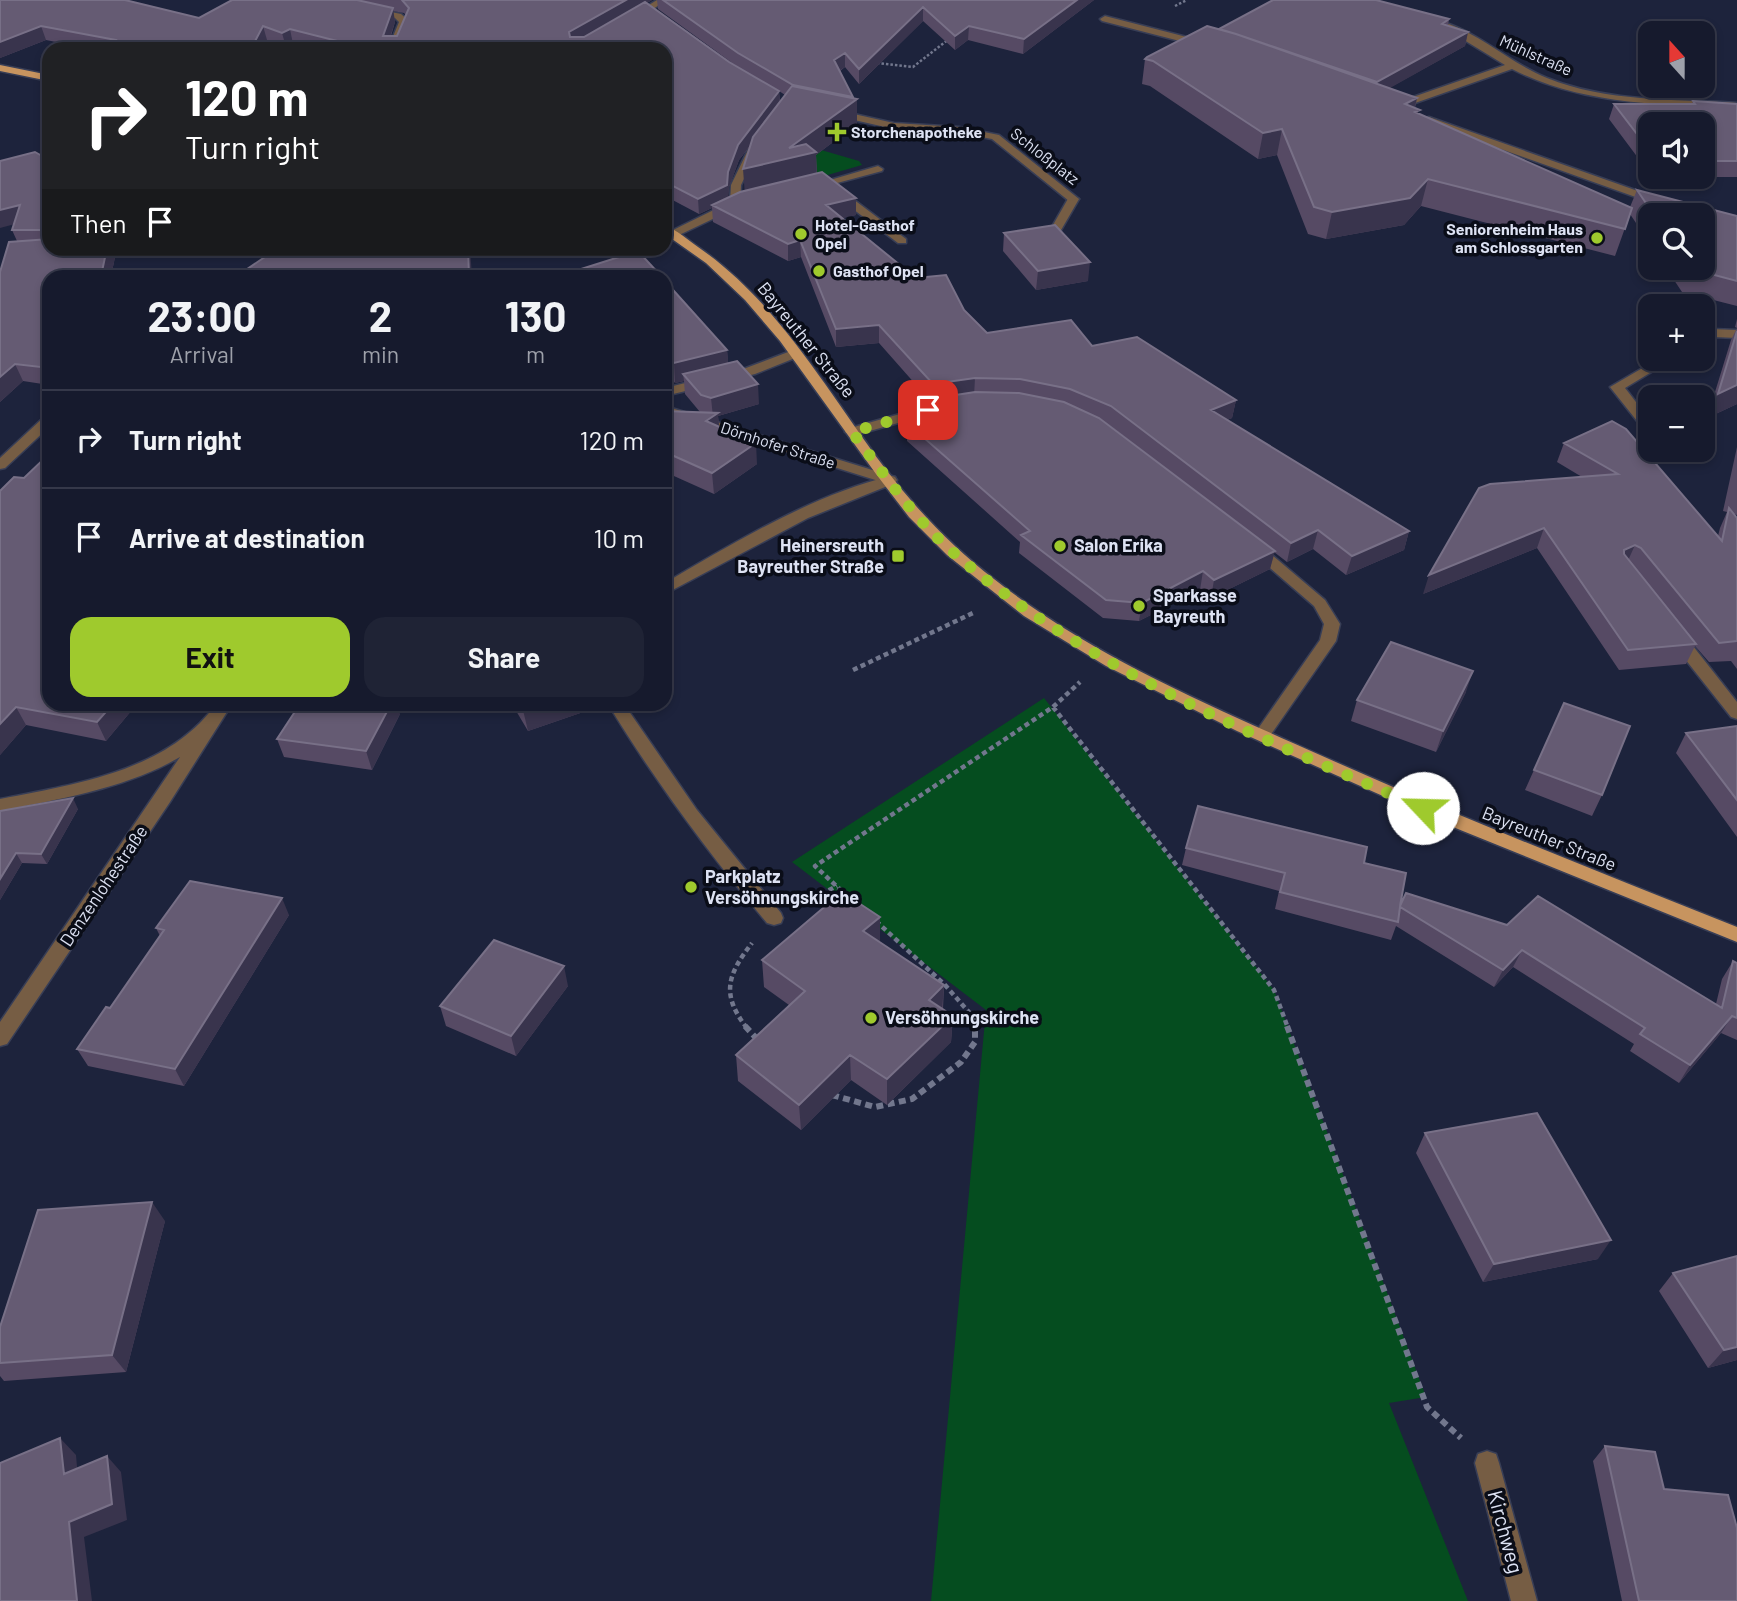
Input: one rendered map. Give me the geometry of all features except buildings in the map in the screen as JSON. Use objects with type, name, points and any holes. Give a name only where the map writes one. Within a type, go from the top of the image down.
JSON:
[{"type":"main road","points":[[0,68],[42,77]]},
{"type":"main road","name":"Bayreuther Straße","points":[[672,233],[726,276],[753,302],[796,353],[915,514],[953,553],[1031,614],[1105,661],[1261,736],[1448,819],[1737,935]]},
{"type":"street","points":[[625,23],[663,0]]},
{"type":"street","points":[[356,8],[402,18],[404,21],[396,42]]},
{"type":"street","points":[[648,9],[659,17]]},
{"type":"street","points":[[1105,19],[1213,47]]},
{"type":"street","name":"Mühlstraße","points":[[1438,21],[1513,65],[1556,85],[1647,100],[1737,106]]},
{"type":"street","points":[[1393,107],[1513,65]]},
{"type":"street","points":[[1380,103],[1406,112]]},
{"type":"street","name":"Schloßplatz","points":[[830,112],[894,126],[958,130],[995,137],[1073,199],[1053,235],[1030,239]]},
{"type":"street","points":[[1418,116],[1662,203]]},
{"type":"street","points":[[736,204],[736,185],[753,150],[761,140]]},
{"type":"street","points":[[800,189],[878,169]]},
{"type":"street","points":[[826,183],[902,241]]},
{"type":"street","points":[[672,230],[749,201]]},
{"type":"street","points":[[1715,333],[1737,334]]},
{"type":"street","points":[[672,390],[750,371],[796,353]]},
{"type":"street","points":[[1638,413],[1617,387],[1646,371]]},
{"type":"street","points":[[852,432],[928,410],[974,402]]},
{"type":"street","name":"Dörnhofer Straße","points":[[672,412],[890,481]]},
{"type":"street","points":[[0,465],[42,426]]},
{"type":"street","points":[[672,585],[827,503],[890,481]]},
{"type":"street","points":[[1240,536],[1283,569],[1320,603],[1332,624],[1328,641],[1261,736]]},
{"type":"street","points":[[1668,626],[1737,713]]},
{"type":"street","points":[[0,805],[62,792],[157,761],[204,732],[219,711]]},
{"type":"street","points":[[620,711],[645,753],[725,861],[774,918]]},
{"type":"street","name":"Denzenlohestraße","points":[[0,1038],[164,798],[204,732]]},
{"type":"street","name":"Kirchweg","points":[[1487,1463],[1524,1601]]},
{"type":"path","points":[[872,62],[914,67],[956,33]]},
{"type":"path","points":[[853,670],[975,611]]},
{"type":"path","points":[[852,901],[814,866],[1053,707],[1274,990],[1427,1406],[1487,1463]]},
{"type":"path","points":[[768,1049],[740,1023],[729,992],[734,966],[774,918],[837,886]]},
{"type":"path","points":[[828,1094],[875,1107],[912,1099],[961,1062],[975,1042],[975,1019],[945,985],[871,916]]},
{"type":"green space","points":[[780,138],[859,161],[862,165],[769,192]]},
{"type":"green space","points":[[1044,698],[1274,990],[1426,1397],[1389,1403],[1468,1601],[931,1601],[986,1010],[792,862]]},
{"type":"place","name":"Storchenapotheke","points":[[837,132]]},
{"type":"place","name":"Hotel-Gasthof Opel","points":[[801,234]]},
{"type":"place","name":"Seniorenheim Haus am Schlossgarten","points":[[1597,238]]},
{"type":"place","name":"Gasthof Opel","points":[[819,271]]},
{"type":"place","name":"Salon Erika","points":[[1060,546]]},
{"type":"place","name":"Heinersreuth Bayreuther Straße","points":[[898,556]]},
{"type":"place","name":"Sparkasse Bayreuth","points":[[1139,606]]},
{"type":"place","name":"Parkplatz Versöhnungskirche","points":[[691,887]]},
{"type":"place","name":"Versöhnungskirche","points":[[871,1018]]},
{"type":"route","points":[[928,410],[852,432],[915,514],[953,553],[1031,614],[1105,661],[1210,713],[1423,808]]}]
